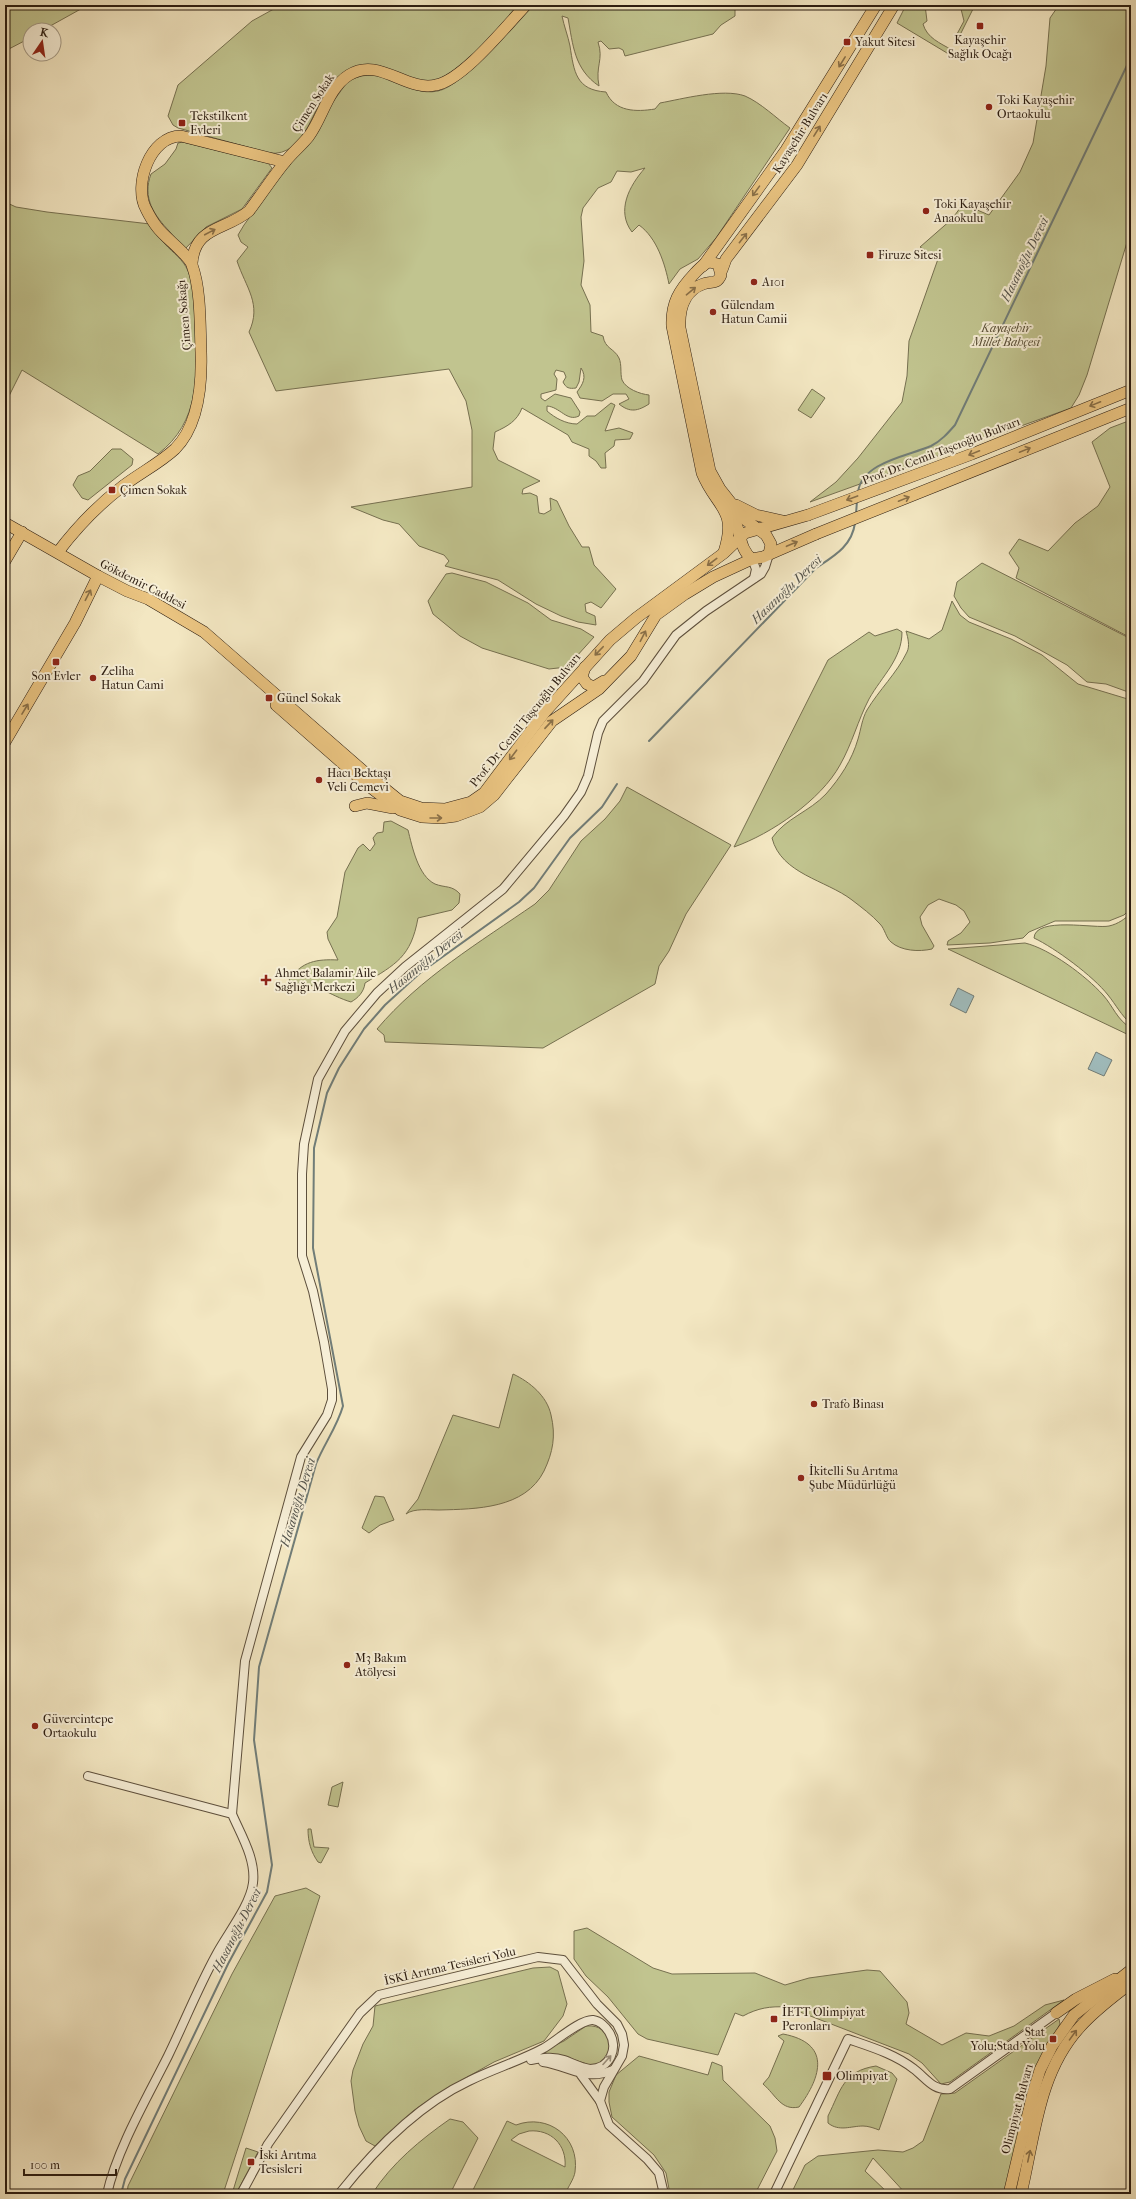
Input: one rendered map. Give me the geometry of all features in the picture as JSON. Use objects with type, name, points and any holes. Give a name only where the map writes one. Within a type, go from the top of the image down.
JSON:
[{"type":"main road","name":"Çimen Sokak","points":[[192,263],[193,250],[197,242],[210,232],[231,223],[248,211],[285,162],[309,136],[339,82],[359,70],[381,70],[427,86],[444,83],[463,70],[526,5]]},
{"type":"main road","name":"Kayaşehir Bulvarı","points":[[725,501],[708,486],[702,473],[672,326],[673,306],[677,295],[704,265],[786,150],[876,5]]},
{"type":"main road","name":"Kayaşehir Bulvarı","points":[[722,270],[726,259],[797,165],[894,5]]},
{"type":"main road","name":"Çimen Sokağı","points":[[58,552],[78,526],[101,504],[176,448],[190,426],[195,413],[201,354],[199,316],[192,263],[156,227],[145,208],[140,190],[146,166],[159,146],[174,136],[190,138],[285,162]]},
{"type":"main road","points":[[709,283],[703,280],[700,274],[704,265],[709,262],[716,262],[722,270],[722,275],[718,280],[691,290],[686,296],[682,306],[680,328],[708,462],[714,480],[733,517],[741,537],[743,550],[752,559],[760,559],[816,534],[1131,408]]},
{"type":"main road","name":"Prof. Dr. Cemil Taşcıoğlu Bulvarı","points":[[758,530],[808,515],[972,454],[1131,390]]},
{"type":"main road","points":[[725,501],[756,515],[786,522]]},
{"type":"main road","points":[[725,501],[743,518],[766,535],[769,539],[769,554]]},
{"type":"main road","points":[[724,553],[730,531],[725,501]]},
{"type":"main road","name":"Gökdemir Caddesi","points":[[5,523],[126,591],[148,599],[204,632],[367,780]]},
{"type":"main road","points":[[741,537],[749,531],[758,530]]},
{"type":"main road","points":[[5,561],[22,532]]},
{"type":"main road","name":"Prof. Dr. Cemil Taşcıoğlu Bulvarı","points":[[367,780],[400,801],[421,808],[445,809],[470,802],[490,787],[545,712],[586,664],[610,640],[636,618],[724,553],[741,537]]},
{"type":"main road","name":"Prof. Dr. Cemil Taşcıoğlu Bulvarı","points":[[367,780],[400,810],[422,817],[441,818],[456,816],[480,807],[494,795],[552,721],[593,694],[631,656],[656,615],[700,584],[752,559]]},
{"type":"main road","points":[[5,742],[75,623],[98,576]]},
{"type":"main road","points":[[586,664],[583,679],[591,686],[598,686],[618,670]]},
{"type":"main road","points":[[354,806],[367,803],[400,810]]},
{"type":"main road","points":[[1056,2013],[1092,1989],[1130,1975]]},
{"type":"main road","name":"Olimpiyat Bulvarı","points":[[1021,2194],[1040,2101],[1053,2066],[1079,2028],[1107,2002],[1130,1975]]},
{"type":"main road","name":"Olimpiyat Bulvarı","points":[[1009,2194],[1040,2070],[1052,2046],[1074,2015],[1130,1975]]},
{"type":"main road","points":[[1056,2013],[1090,2004],[1107,2002]]},
{"type":"main road","points":[[1056,2013],[1063,2014],[1067,2018],[1068,2023]]},
{"type":"street","points":[[107,2194],[112,2174],[140,2112],[216,1956],[243,1908],[253,1883],[251,1858],[232,1814],[245,1661],[301,1457],[327,1415],[332,1400],[332,1390],[324,1342],[313,1291],[302,1256],[302,1174],[304,1144],[318,1079],[345,1031],[378,992],[405,967],[503,889],[564,816],[581,792],[588,776],[603,721],[643,681],[676,636],[706,611],[763,572],[769,554]]},
{"type":"street","points":[[752,559],[756,569],[754,578]]},
{"type":"street","points":[[88,1776],[232,1814]]},
{"type":"street","name":"İSKİ Arıtma Tesisleri Yolu","points":[[241,2194],[268,2144],[360,2013],[379,1995],[538,1957],[563,1960],[601,2009],[617,2024],[622,2034],[624,2045],[622,2056],[604,2087],[600,2101]]},
{"type":"street","points":[[593,2020],[601,2009]]},
{"type":"street","points":[[774,2194],[848,2039],[900,2059],[916,2071],[928,2083],[943,2090],[950,2089],[1056,2013]]},
{"type":"street","points":[[339,2194],[366,2163],[415,2116],[468,2081],[519,2061],[565,2035],[577,2024],[593,2020],[603,2024],[613,2038],[615,2047],[606,2064],[589,2069],[562,2059],[548,2058],[519,2061]]},
{"type":"street","points":[[531,2060],[568,2067],[581,2075],[600,2101],[609,2125],[647,2159],[659,2174],[664,2194]]},
{"type":"street","points":[[581,2075],[604,2074],[613,2070]]},
{"type":"green space","points":[[5,5],[88,5],[57,22],[22,22],[22,42],[5,51]]},
{"type":"green space","points":[[281,5],[519,5],[467,60],[444,77],[433,81],[424,81],[414,79],[375,65],[365,65],[354,68],[332,83],[308,127],[292,147],[282,152],[269,153],[178,128],[173,125],[168,116],[178,85],[252,21]]},
{"type":"green space","points":[[533,5],[735,5],[735,16],[721,25],[713,34],[625,56],[623,50],[619,48],[609,49],[601,41],[598,42],[600,48],[598,73],[599,86],[584,72],[573,47],[568,18],[562,16],[573,64],[578,78],[588,88],[606,92],[610,99],[620,107],[634,110],[648,110],[655,109],[660,103],[691,97],[726,93],[736,94],[745,96],[757,103],[790,128],[716,238],[698,259],[680,269],[669,284],[659,252],[651,237],[639,225],[632,232],[627,224],[625,216],[626,199],[634,183],[645,168],[631,172],[617,171],[611,182],[598,188],[583,208],[581,217],[584,261],[581,285],[590,305],[591,332],[603,336],[606,344],[619,358],[621,377],[624,383],[642,394],[649,395],[649,404],[634,410],[627,409],[619,404],[629,399],[626,394],[613,394],[602,401],[580,398],[577,392],[584,377],[581,368],[579,382],[576,388],[568,388],[563,382],[566,377],[564,372],[556,370],[554,374],[557,379],[556,390],[541,394],[541,398],[545,401],[555,394],[571,398],[580,412],[579,416],[567,416],[552,407],[547,406],[547,411],[561,420],[573,424],[577,424],[587,416],[595,416],[611,403],[615,405],[605,431],[619,428],[633,433],[630,439],[615,440],[614,446],[605,453],[606,468],[601,468],[596,461],[589,456],[589,449],[572,442],[568,435],[522,408],[512,423],[495,432],[493,449],[498,460],[540,481],[523,489],[522,494],[530,493],[537,496],[539,513],[544,514],[551,510],[550,498],[557,501],[569,526],[582,547],[589,547],[594,565],[616,589],[601,608],[591,602],[585,604],[586,612],[595,616],[596,625],[578,622],[561,616],[536,604],[498,580],[445,566],[449,561],[444,555],[419,546],[399,524],[383,520],[351,507],[472,487],[472,430],[466,401],[449,369],[276,391],[249,332],[253,322],[253,304],[237,261],[248,247],[241,242],[238,235],[244,225],[348,81],[362,76],[374,75],[385,77],[416,90],[426,92],[438,91],[448,87],[461,78],[488,54]]},
{"type":"green space","points":[[906,5],[925,5],[927,21],[923,24],[925,29],[934,40],[952,50],[952,56],[897,23]]},
{"type":"green space","points":[[960,5],[975,5],[957,41],[957,34],[964,21]]},
{"type":"green space","name":"Kayaşehir Millet Bahçesi","points":[[1059,5],[1131,5],[1131,229],[1087,375],[1079,395],[1071,408],[810,502],[836,482],[858,458],[902,402],[907,376],[909,341],[938,259],[920,247],[952,219],[963,204],[989,215],[1020,172],[1033,143],[1046,66],[1050,18]]},
{"type":"green space","points":[[183,142],[268,163],[272,168],[242,209],[206,227],[186,248],[164,226],[155,213],[151,206],[148,191],[151,174],[165,164],[176,149],[178,143]]},
{"type":"green space","points":[[5,202],[16,207],[47,212],[150,224],[163,242],[186,267],[193,291],[196,343],[196,379],[189,412],[182,427],[172,441],[158,454],[22,370],[8,398],[5,400]]},
{"type":"green space","points":[[812,389],[825,398],[811,418],[798,410]]},
{"type":"green space","points":[[1131,420],[1131,638],[1016,578],[1019,568],[1009,553],[1019,539],[1048,551],[1075,523],[1098,506],[1110,487],[1092,442],[1110,428]]},
{"type":"green space","points":[[112,449],[121,449],[133,459],[132,465],[88,500],[82,498],[73,485],[78,476],[90,471]]},
{"type":"green space","points":[[982,563],[1131,639],[1131,693],[1106,684],[1087,682],[1067,665],[1015,636],[969,617],[961,608],[954,596],[957,582]]},
{"type":"green space","points":[[452,573],[486,582],[528,603],[551,620],[581,629],[594,637],[567,667],[549,669],[482,648],[460,636],[433,614],[428,601],[446,574]]},
{"type":"green space","points":[[952,601],[960,615],[969,622],[1011,639],[1042,655],[1078,684],[1131,700],[1131,908],[1124,915],[1109,921],[1055,921],[1029,932],[1023,938],[990,943],[947,945],[948,941],[961,933],[970,922],[964,911],[956,905],[939,899],[928,905],[920,917],[922,925],[934,946],[932,949],[927,950],[910,950],[895,945],[891,942],[882,926],[852,900],[794,868],[777,850],[772,838],[784,825],[812,806],[826,794],[841,775],[855,747],[867,710],[903,660],[908,650],[909,645],[906,631],[929,639],[942,630]]},
{"type":"green space","points":[[897,629],[902,632],[899,651],[869,699],[852,740],[832,778],[808,803],[779,825],[764,834],[734,847],[828,660],[869,632],[875,636]]},
{"type":"green space","points":[[627,787],[731,845],[686,914],[669,951],[659,966],[655,984],[543,1048],[385,1042],[384,1035],[377,1029],[394,1011],[431,977],[535,904],[549,890],[581,841],[605,819],[620,801]]},
{"type":"green space","points":[[391,821],[408,830],[417,860],[424,874],[435,884],[457,891],[460,894],[459,903],[452,910],[418,918],[411,942],[406,951],[394,964],[365,983],[360,994],[351,1002],[314,986],[298,983],[290,984],[289,980],[294,974],[310,962],[338,960],[328,939],[327,932],[337,917],[345,872],[358,848],[363,844],[370,851],[375,844],[373,838],[377,833],[383,832],[384,822]]},
{"type":"green space","points":[[1131,913],[1131,1024],[1121,1014],[1108,995],[1084,971],[1063,955],[1034,938],[1037,931],[1044,927],[1055,925],[1109,926],[1121,921]]},
{"type":"green space","points":[[1025,943],[1035,946],[1056,957],[1087,980],[1103,995],[1122,1021],[1131,1028],[1131,1036],[948,949]]},
{"type":"green space","points":[[513,1374],[526,1381],[542,1396],[549,1408],[553,1423],[553,1444],[550,1457],[536,1484],[525,1493],[512,1500],[498,1504],[468,1509],[417,1510],[406,1514],[418,1499],[453,1415],[499,1428]]},
{"type":"green space","points":[[375,1496],[384,1497],[394,1520],[380,1525],[369,1533],[362,1528]]},
{"type":"green space","points":[[343,1782],[338,1807],[328,1805],[332,1787]]},
{"type":"green space","points":[[308,1829],[311,1829],[314,1847],[329,1848],[321,1863],[318,1862],[313,1854],[309,1843]]},
{"type":"green space","points":[[306,1888],[320,1896],[223,2194],[127,2194],[128,2186],[232,1974],[275,1896]]},
{"type":"green space","points":[[587,1928],[653,1968],[672,1974],[755,1973],[785,1985],[809,1978],[867,1970],[880,1971],[907,2002],[909,2013],[906,2024],[942,2045],[966,2033],[989,2036],[1014,2026],[1045,2005],[1064,2000],[950,2082],[941,2084],[922,2063],[909,2054],[787,2007],[764,2008],[743,2016],[735,2013],[718,2055],[647,2039],[638,2034],[608,1997],[586,1976],[574,1959],[574,1931]]},
{"type":"green space","points":[[550,1967],[558,1971],[567,2004],[563,2016],[544,2041],[494,2062],[441,2092],[413,2111],[375,2146],[366,2141],[359,2126],[355,2111],[351,2081],[353,2070],[363,2044],[373,2026],[375,2006],[533,1968]]},
{"type":"green space","points":[[1059,2019],[1060,2024],[1036,2066],[1029,2087],[1005,2194],[906,2194],[873,2158],[865,2171],[889,2194],[791,2194],[805,2165],[818,2156],[878,2150],[903,2152],[913,2148],[923,2141],[941,2094],[955,2093]]},
{"type":"green space","points":[[586,2026],[599,2028],[602,2030],[611,2043],[608,2054],[604,2061],[599,2065],[587,2064],[559,2055],[532,2056],[564,2041]]},
{"type":"green space","points":[[783,2034],[798,2038],[809,2045],[815,2053],[818,2062],[817,2073],[813,2084],[799,2107],[793,2108],[783,2104],[763,2084],[769,2077],[784,2041],[778,2036]]},
{"type":"green space","points":[[639,2056],[708,2075],[712,2062],[722,2066],[723,2080],[770,2126],[775,2138],[777,2151],[755,2194],[670,2194],[666,2173],[654,2155],[612,2117],[609,2092],[616,2075]]},
{"type":"green space","points":[[876,2066],[892,2073],[897,2079],[879,2130],[865,2126],[841,2128],[832,2126],[828,2123],[828,2116],[844,2083],[856,2072]]},
{"type":"green space","points":[[450,2119],[463,2122],[478,2138],[450,2194],[372,2194],[388,2172],[407,2153]]},
{"type":"green space","points":[[507,2121],[516,2125],[528,2122],[539,2122],[550,2125],[567,2139],[572,2148],[575,2159],[575,2172],[565,2194],[471,2194]],"holes":[[[529,2131],[537,2131],[551,2136],[560,2145],[565,2159],[565,2167],[511,2140],[519,2134]]]},
{"type":"green space","points":[[246,2148],[258,2152],[236,2194],[232,2194]]},
{"type":"water","points":[[958,988],[974,996],[966,1013],[950,1005]]},
{"type":"water","points":[[1096,1052],[1112,1060],[1104,1076],[1088,1069]]},
{"type":"waterway","name":"Hasanoğlu Deresi","points":[[858,492],[861,482],[877,467],[935,444],[955,425],[1131,57]]},
{"type":"waterway","name":"Hasanoğlu Deresi","points":[[856,514],[857,501]]},
{"type":"waterway","name":"Hasanoğlu Deresi","points":[[649,741],[816,568],[841,550],[850,538],[855,523]]},
{"type":"waterway","name":"Hasanoğlu Deresi","points":[[121,2194],[125,2179],[228,1964],[267,1892],[272,1865],[254,1740],[259,1667],[316,1464],[343,1406],[313,1248],[314,1148],[327,1093],[339,1068],[364,1029],[385,1005],[420,973],[519,902],[534,888],[570,838],[602,807],[617,784]]},
{"type":"place","name":"Kayaşehir Sağlık Ocağı","points":[[980,26]]},
{"type":"place","name":"Yakut Sitesi","points":[[847,42]]},
{"type":"place","name":"Toki Kayaşehir Ortaokulu","points":[[989,107]]},
{"type":"place","name":"Tekstilkent Evleri","points":[[182,123]]},
{"type":"place","name":"Toki Kayaşehir Anaokulu","points":[[926,211]]},
{"type":"place","name":"Firuze Sitesi","points":[[870,255]]},
{"type":"place","name":"A101","points":[[754,282]]},
{"type":"place","name":"Gülendam Hatun Camii","points":[[713,312]]},
{"type":"place","name":"Çimen Sokak","points":[[112,490]]},
{"type":"place","name":"Son Evler","points":[[56,662]]},
{"type":"place","name":"Zeliha Hatun Cami","points":[[93,678]]},
{"type":"place","name":"Günel Sokak","points":[[269,698]]},
{"type":"place","name":"Hacı Bektaşı Veli Cemevi","points":[[319,780]]},
{"type":"place","name":"Ahmet Balamir Aile Sağlığı Merkezi","points":[[266,980]]},
{"type":"place","name":"Trafo Binası","points":[[814,1404]]},
{"type":"place","name":"İkitelli Su Arıtma Şube Müdürlüğü","points":[[801,1478]]},
{"type":"place","name":"M3 Bakım Atölyesi","points":[[347,1665]]},
{"type":"place","name":"Güvercintepe Ortaokulu","points":[[35,1726]]},
{"type":"place","name":"İETT Olimpiyat Peronları","points":[[774,2019]]},
{"type":"place","name":"Stat Yolu;Stad Yolu","points":[[1053,2039]]},
{"type":"place","name":"Olimpiyat","points":[[827,2076]]},
{"type":"place","name":"İski Arıtma Tesisleri","points":[[251,2162]]}]
